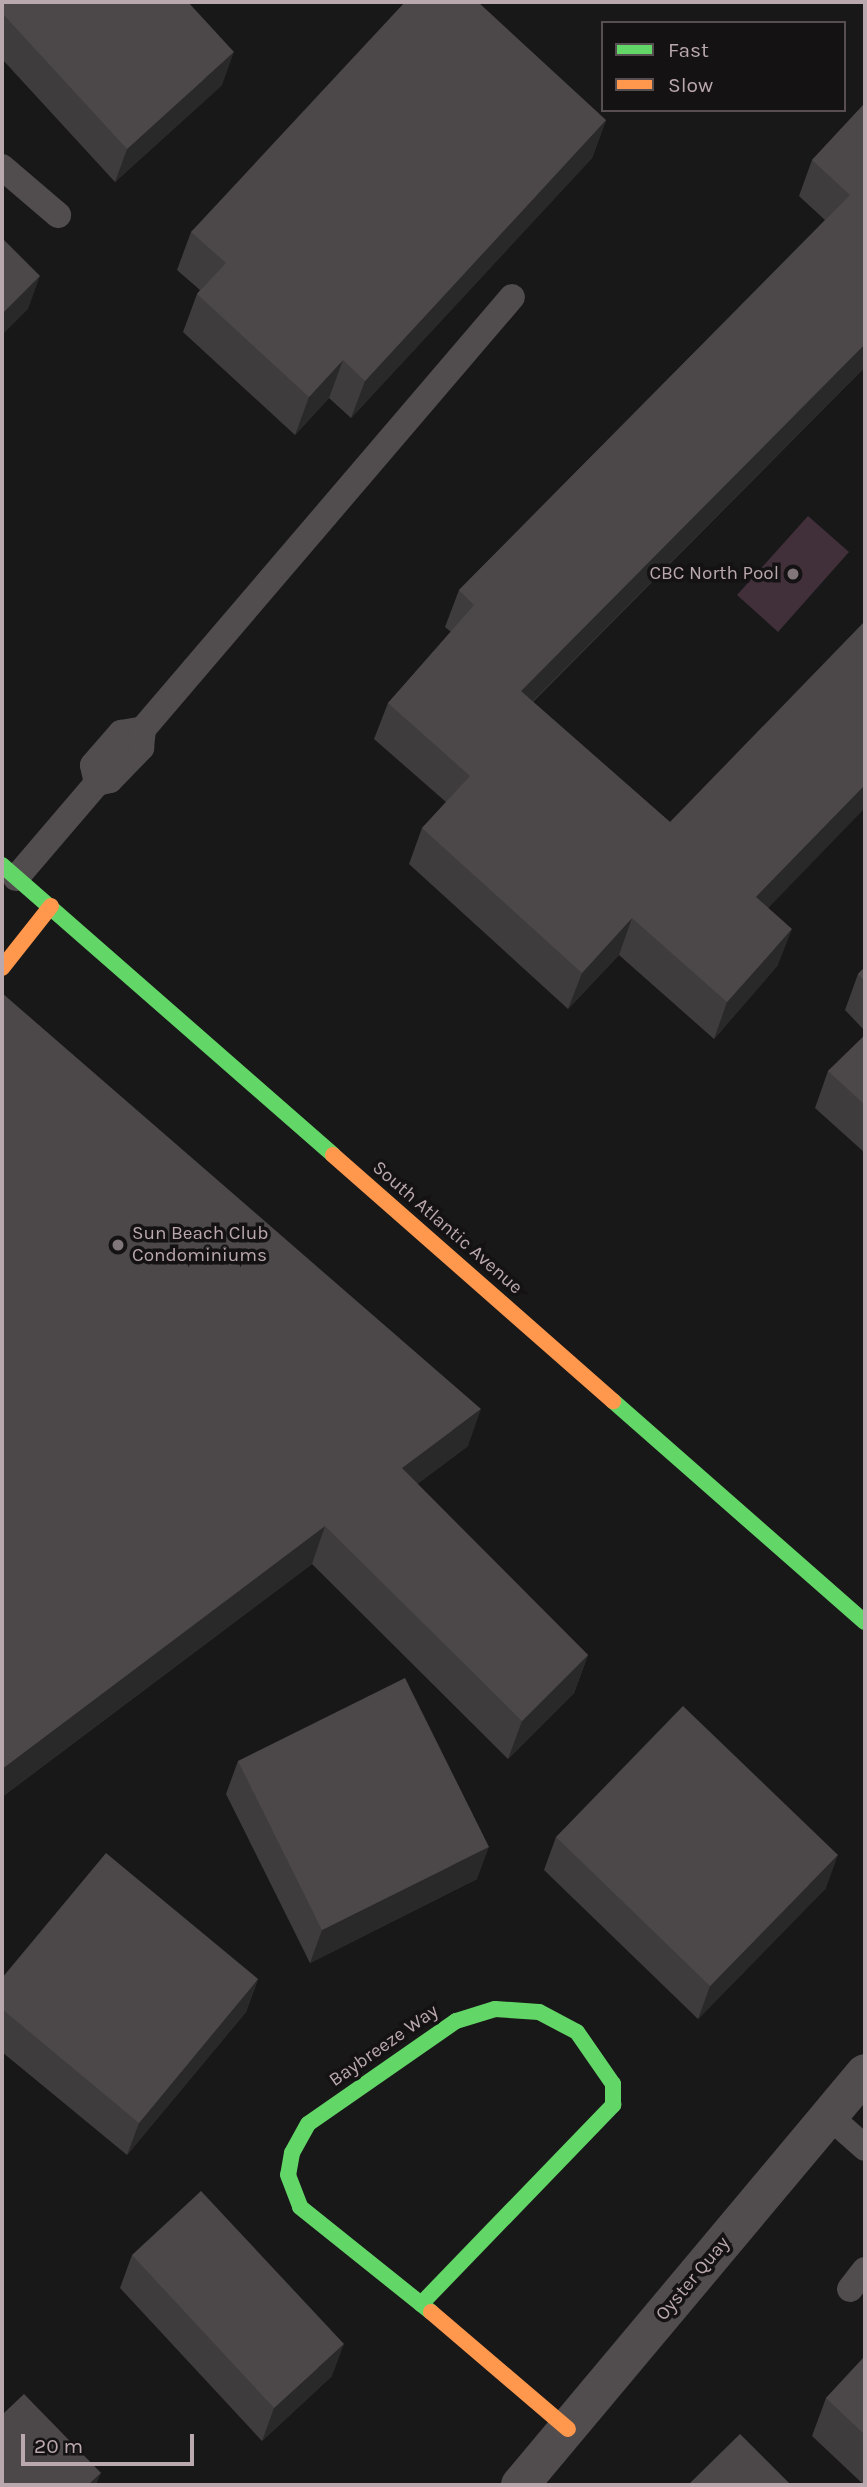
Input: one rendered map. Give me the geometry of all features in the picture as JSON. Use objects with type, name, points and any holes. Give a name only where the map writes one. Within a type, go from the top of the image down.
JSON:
[{"type":"street","name":"South Atlantic Avenue","points":[[6,871],[51,906],[865,1622]]},
{"type":"street","points":[[2,968],[51,906]]},
{"type":"street","name":"Baybreeze Way","points":[[421,2304],[613,2105],[613,2084],[577,2032],[539,2012],[495,2009],[456,2021],[308,2124],[292,2152],[288,2175],[300,2207],[421,2304],[568,2429]]},
{"type":"street","name":"Oyster Quay","points":[[520,2485],[865,2073]]},
{"type":"lane","points":[[2,167],[58,215]]},
{"type":"lane","points":[[6,871],[97,783],[93,765],[121,733],[143,729],[512,297]]},
{"type":"lane","points":[[829,2116],[865,2148]]},
{"type":"shaded area","name":"CBC North Pool","points":[[808,516],[849,552],[778,632],[737,595]]},
{"type":"building","points":[[2,2],[188,2],[234,52],[127,149],[2,13]]},
{"type":"building","points":[[405,2],[478,2],[606,120],[365,381],[343,360],[309,397],[197,294],[226,263],[191,232]]},
{"type":"building","points":[[865,103],[865,344],[521,691],[670,822],[865,621],[865,785],[756,897],[792,929],[727,1002],[632,918],[582,973],[422,828],[470,776],[388,703],[474,605],[459,590],[850,195],[812,160]]},
{"type":"building","points":[[2,238],[40,276],[2,314]]},
{"type":"building","points":[[865,967],[865,981],[858,974]]},
{"type":"building","name":"Sun Beach Club Condominiums","points":[[2,993],[481,1409],[402,1468],[588,1655],[522,1721],[325,1526],[2,1769]]},
{"type":"building","points":[[865,1035],[865,1105],[828,1071]]},
{"type":"building","points":[[405,1678],[489,1847],[322,1930],[238,1761]]},
{"type":"building","points":[[683,1706],[838,1855],[710,1986],[556,1837]]},
{"type":"building","points":[[106,1853],[258,1979],[139,2123],[2,2009],[2,1978]]},
{"type":"building","points":[[201,2191],[344,2344],[274,2408],[132,2255]]},
{"type":"building","points":[[865,2356],[865,2435],[826,2398]]},
{"type":"building","points":[[24,2394],[101,2473],[88,2485],[2,2485],[2,2412]]},
{"type":"building","points":[[740,2434],[791,2485],[688,2485]]},
{"type":"traffic: fast","points":[[2,865],[333,1155]]},
{"type":"traffic: fast","points":[[613,1401],[865,1622]]},
{"type":"traffic: fast","points":[[421,2304],[613,2105],[613,2084],[577,2032],[539,2012],[495,2009],[456,2021],[308,2124],[292,2153],[288,2175],[300,2207],[431,2312]]},
{"type":"traffic: slow","points":[[2,968],[51,906]]},
{"type":"traffic: slow","points":[[333,1155],[613,1401]]},
{"type":"traffic: slow","points":[[431,2312],[568,2429]]},
{"type":"place","name":"CBC North Pool","points":[[793,574]]},
{"type":"place","name":"Sun Beach Club Condominiums","points":[[118,1245]]}]
